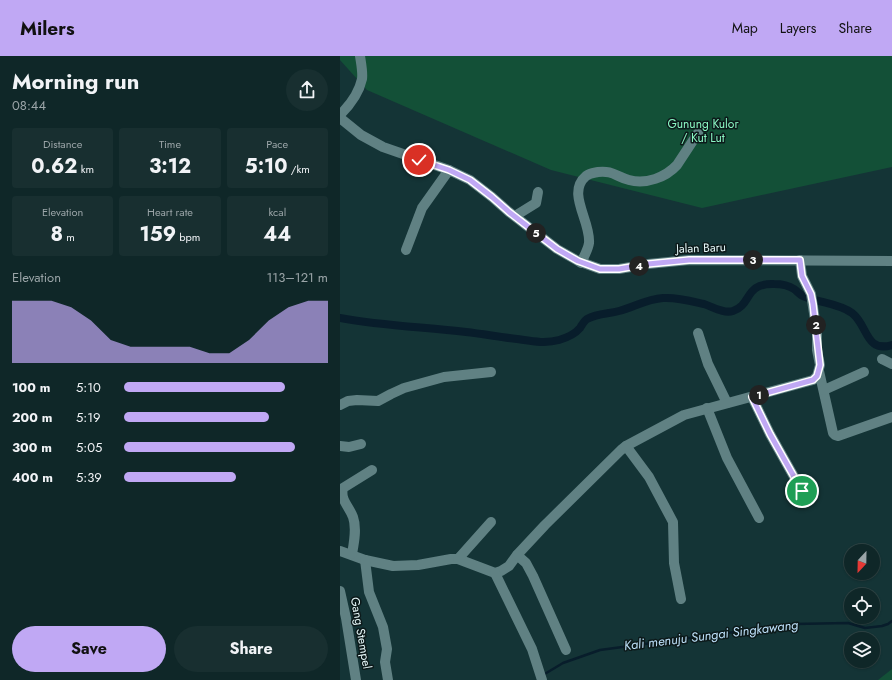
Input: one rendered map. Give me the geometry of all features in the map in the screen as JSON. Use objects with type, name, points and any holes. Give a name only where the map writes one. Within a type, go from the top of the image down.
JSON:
[{"type":"street","points":[[340,115],[350,105],[355,97],[362,79],[360,56]]},
{"type":"street","name":"Jalan Baru","points":[[340,118],[361,135],[383,147],[449,170],[470,180],[557,249],[581,262],[600,269],[619,269],[648,264],[689,260],[892,261]]},
{"type":"street","points":[[581,262],[589,242],[587,225],[578,189],[582,180],[590,173],[603,171],[612,172],[625,179],[636,181],[662,176],[673,170],[698,133]]},
{"type":"street","points":[[406,250],[422,208],[449,170]]},
{"type":"street","points":[[515,216],[536,204],[538,192]]},
{"type":"street","points":[[800,260],[802,276],[812,299],[820,365],[819,371],[833,433],[838,436],[892,417]]},
{"type":"street","points":[[698,333],[708,364],[727,404]]},
{"type":"street","points":[[882,359],[892,364]]},
{"type":"street","points":[[340,551],[352,554],[365,560],[393,566],[418,565],[458,559],[495,573],[501,571],[509,566],[517,555],[545,525],[626,446],[684,415],[813,380],[819,371]]},
{"type":"street","points":[[340,405],[348,401],[357,400],[378,401],[404,388],[444,377],[491,372]]},
{"type":"street","points":[[824,390],[864,372]]},
{"type":"street","points":[[752,397],[770,434],[802,491]]},
{"type":"street","points":[[707,408],[727,458],[759,518]]},
{"type":"street","points":[[340,446],[349,447],[361,444]]},
{"type":"street","points":[[626,446],[645,470],[673,522],[674,563],[681,598]]},
{"type":"street","points":[[352,554],[354,542],[354,523],[353,517],[342,497],[343,488],[372,470]]},
{"type":"street","points":[[458,559],[491,522]]},
{"type":"street","points":[[517,555],[526,563],[533,576],[566,650]]},
{"type":"street","points":[[365,560],[369,592],[383,627],[386,649],[385,662],[388,680]]},
{"type":"street","points":[[495,573],[532,649],[542,680]]},
{"type":"street","name":"Gang Stempel","points":[[340,591],[356,680]]},
{"type":"green space","name":"Gunung Kulor / Kut Lut","points":[[340,56],[892,56],[892,167],[702,208],[551,170],[367,90],[340,60]]},
{"type":"green space","points":[[892,669],[892,680],[878,680]]},
{"type":"waterway","points":[[340,318],[372,323],[548,342],[562,339],[573,334],[586,320],[591,317],[619,311],[646,301],[673,298],[704,304],[722,311],[730,312],[739,308],[749,295],[758,287],[777,284],[794,289],[809,298],[847,310],[857,318],[872,342],[883,346],[892,345]]},
{"type":"waterway","name":"Kali menuju Sungai Singkawang","points":[[543,675],[563,663],[600,650],[794,624],[848,623],[865,628],[882,626],[892,621]]},
{"type":"route","points":[[419,160],[449,170],[470,180],[557,249],[578,261],[600,269],[619,269],[648,264],[689,260],[800,260],[802,276],[811,294],[813,304],[817,333],[817,350],[820,365],[819,371],[813,380],[752,397],[770,434],[802,491]]}]
